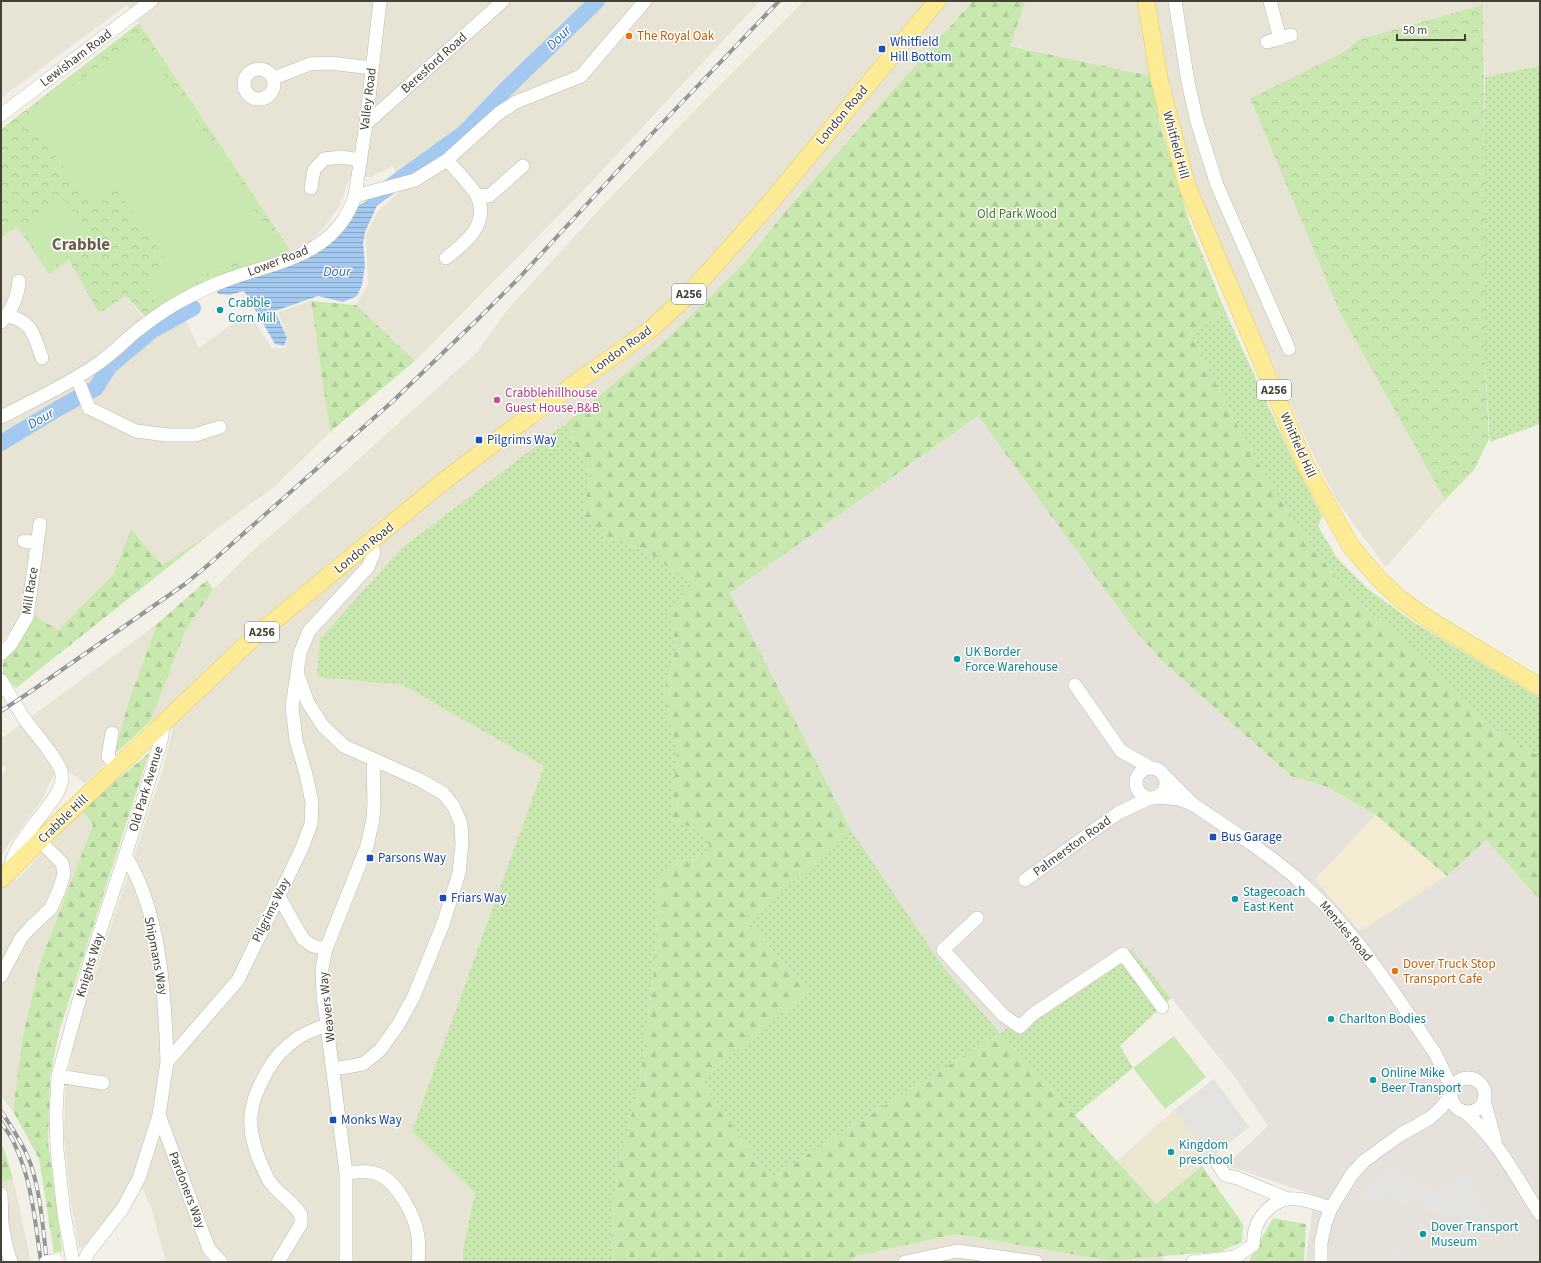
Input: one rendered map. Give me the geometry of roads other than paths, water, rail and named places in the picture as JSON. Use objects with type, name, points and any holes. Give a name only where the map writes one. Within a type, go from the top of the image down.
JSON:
[{"type":"main road","name":"London Road","points":[[145,741],[252,640],[439,485],[514,428],[651,329],[687,296],[764,210],[937,1]]},
{"type":"main road","name":"Whitfield Hill","points":[[1146,1],[1160,83],[1187,186],[1305,464],[1350,545],[1378,578],[1399,598],[1425,618],[1540,687]]},
{"type":"main road","name":"Crabble Hill","points":[[5,875],[145,741]]},
{"type":"street","name":"Lewisham Road","points":[[1,115],[151,1]]},
{"type":"street","name":"Valley Road","points":[[355,196],[366,124],[380,1]]},
{"type":"street","name":"Beresford Road","points":[[366,124],[502,1]]},
{"type":"street","points":[[355,196],[415,180],[447,160],[499,113],[516,102],[581,76],[644,1]]},
{"type":"street","name":"Whitfield Hill","points":[[1175,1],[1188,82],[1197,122],[1217,185],[1289,349]]},
{"type":"street","points":[[1270,1],[1279,39]]},
{"type":"street","points":[[274,78],[310,64],[330,63],[372,68]]},
{"type":"street","points":[[311,188],[314,170],[324,159],[341,157],[360,160]]},
{"type":"street","points":[[446,258],[463,245],[478,226],[481,212],[477,195],[447,160]]},
{"type":"street","points":[[477,195],[489,196],[523,166]]},
{"type":"street","name":"Lower Road","points":[[1,417],[79,383],[135,332],[177,303],[228,279],[270,266],[320,244],[345,218],[352,206],[355,196]]},
{"type":"street","points":[[3,319],[10,311],[19,289],[19,281]]},
{"type":"street","points":[[3,319],[15,317],[23,320],[30,327],[42,358]]},
{"type":"street","points":[[79,383],[88,408],[136,431],[167,435],[196,435],[220,427]]},
{"type":"street","name":"Mill Race","points":[[1,654],[11,644],[27,617],[40,524]]},
{"type":"street","points":[[24,542],[37,543]]},
{"type":"street","name":"Pilgrims Way","points":[[167,1062],[238,980],[302,848],[311,824],[312,803],[308,778],[296,740],[292,707],[300,653],[309,631],[368,567],[374,553],[371,542]]},
{"type":"street","points":[[297,673],[308,703],[323,726],[344,746],[420,780],[443,793],[454,807],[462,824],[459,873],[443,924],[414,996],[398,1025],[380,1050],[363,1064],[334,1070]]},
{"type":"street","name":"Crabble Hill","points":[[1,680],[24,718],[56,763],[62,775],[60,788],[48,806],[21,840],[5,875]]},
{"type":"street","name":"Menzies Road","points":[[1075,685],[1122,751],[1136,785]]},
{"type":"street","name":"Old Park Avenue","points":[[125,855],[159,747],[164,722]]},
{"type":"street","points":[[112,733],[108,756],[119,766]]},
{"type":"street","name":"Menzies Road","points":[[1122,751],[1155,769],[1194,805],[1275,860],[1328,908],[1379,971],[1435,1053],[1451,1092]]},
{"type":"street","name":"Weavers Way","points":[[346,1262],[346,1173],[322,980],[322,968],[326,949],[367,846],[373,819],[373,760]]},
{"type":"street","points":[[1146,768],[1155,769],[1165,779],[1165,788],[1163,792],[1153,798],[1142,795],[1136,785],[1139,774],[1146,768]]},
{"type":"street","name":"Palmerston Road","points":[[1118,813],[1136,785]]},
{"type":"street","name":"Menzies Road","points":[[1153,798],[1179,799],[1194,805]]},
{"type":"street","name":"Palmerston Road","points":[[1025,880],[1118,813],[1153,798]]},
{"type":"street","points":[[1,976],[21,938],[51,908],[60,890],[64,874],[62,863],[40,841]]},
{"type":"street","name":"Shipmans Way","points":[[125,855],[139,881],[154,934],[165,1000],[167,1062]]},
{"type":"street","name":"Knights Way","points":[[73,1262],[64,1214],[57,1150],[56,1113],[58,1076],[89,965],[125,855]]},
{"type":"street","points":[[278,895],[303,939],[313,946],[326,949]]},
{"type":"street","points":[[977,918],[943,950],[1003,1015],[1020,1027],[1032,1015],[1123,954],[1162,1007]]},
{"type":"street","points":[[278,1262],[301,1224],[301,1215],[269,1181],[258,1157],[252,1136],[251,1115],[255,1095],[267,1068],[279,1054],[305,1033],[328,1025]]},
{"type":"street","name":"Menzies Road","points":[[1435,1053],[1457,1073],[1472,1078]]},
{"type":"street","points":[[84,1262],[88,1253],[122,1208],[139,1178],[158,1115],[167,1062]]},
{"type":"street","points":[[58,1076],[103,1083]]},
{"type":"street","points":[[1321,1262],[1322,1236],[1331,1208],[1352,1174],[1364,1161],[1400,1136],[1430,1118],[1441,1108],[1457,1081],[1472,1078],[1482,1085],[1484,1090],[1484,1100],[1496,1144]]},
{"type":"street","points":[[1451,1092],[1453,1104],[1477,1122],[1496,1144],[1540,1214]]},
{"type":"street","points":[[1430,1118],[1470,1112],[1479,1108],[1484,1100]]},
{"type":"street","name":"Pardoners Way","points":[[158,1115],[209,1249],[221,1262]]},
{"type":"street","points":[[1217,1162],[1225,1175],[1237,1178],[1288,1199],[1316,1202],[1331,1208]]},
{"type":"street","points":[[346,1173],[370,1172],[380,1175],[386,1179],[398,1192],[408,1209],[418,1236],[418,1262]]},
{"type":"street","points":[[1,1194],[3,1231],[11,1262]]},
{"type":"street","points":[[1193,1262],[1235,1257],[1253,1245],[1255,1229],[1261,1216],[1274,1204],[1288,1199]]},
{"type":"street","points":[[905,1262],[957,1250],[1036,1262]]},
{"type":"water","name":"Dour","points":[[374,198],[379,201],[365,232],[363,244],[365,265],[362,285],[357,296],[343,302],[318,296],[275,311],[287,338],[284,346],[275,344],[244,291],[229,295],[218,294],[217,290],[303,259],[361,204]]},
{"type":"waterway","name":"Dour","points":[[374,198],[464,133],[506,89],[597,1]]},
{"type":"waterway","name":"Dour","points":[[1,443],[59,408],[96,388],[109,367],[153,330],[193,308]]},
{"type":"railway","points":[[1,711],[185,584],[393,401],[519,278],[646,140],[779,1]]},
{"type":"railway","points":[[1,1111],[21,1144],[31,1165],[39,1200],[47,1262]]},
{"type":"railway","points":[[1,1122],[13,1140],[25,1172],[35,1217],[41,1262]]},
{"type":"place","name":"The Royal Oak","points":[[629,36]]},
{"type":"place","name":"Whitfield Hill Bottom","points":[[882,49]]},
{"type":"place","name":"Crabble Corn Mill","points":[[220,310]]},
{"type":"place","name":"Crabblehillhouse Guest House,B&B","points":[[497,400]]},
{"type":"place","name":"Pilgrims Way","points":[[479,440]]},
{"type":"place","name":"UK Border Force Warehouse","points":[[957,659]]},
{"type":"place","name":"Bus Garage","points":[[1213,837]]},
{"type":"place","name":"Parsons Way","points":[[370,858]]},
{"type":"place","name":"Friars Way","points":[[443,898]]},
{"type":"place","name":"Stagecoach East Kent","points":[[1235,899]]},
{"type":"place","name":"Dover Truck Stop Transport Cafe","points":[[1395,971]]},
{"type":"place","name":"Charlton Bodies","points":[[1331,1019]]},
{"type":"place","name":"Online Mike Beer Transport","points":[[1373,1080]]},
{"type":"place","name":"Monks Way","points":[[333,1120]]},
{"type":"place","name":"Kingdom preschool","points":[[1171,1152]]},
{"type":"place","name":"Dover Transport Museum","points":[[1423,1234]]},
{"type":"district","name":"Crabble","points":[[81,245]]},
{"type":"park label","name":"Old Park Wood","points":[[1017,214]]}]
